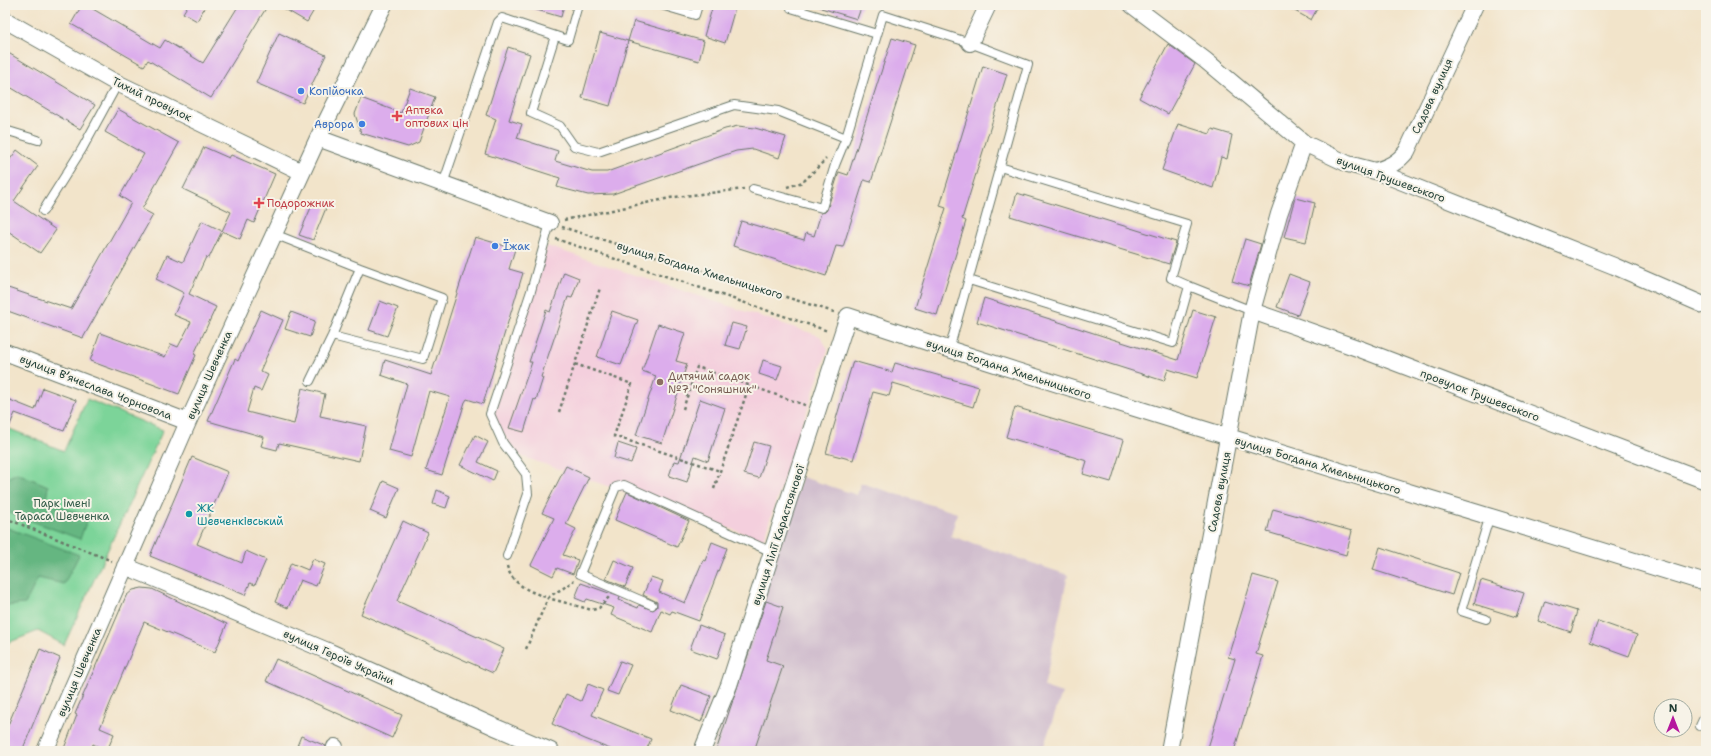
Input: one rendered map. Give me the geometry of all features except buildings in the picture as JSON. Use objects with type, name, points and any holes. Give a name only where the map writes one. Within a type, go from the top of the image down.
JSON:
[{"type":"street","name":"вулиця Шевченка","points":[[45,751],[188,422],[302,172],[384,5]]},
{"type":"street","points":[[970,43],[988,5]]},
{"type":"street","name":"вулиця Грушевського","points":[[1132,5],[1206,60],[1304,143],[1326,155],[1348,164],[1375,171],[1614,266],[1706,306]]},
{"type":"street","name":"Садова вулиця","points":[[1375,171],[1390,167],[1399,160],[1406,151],[1475,5]]},
{"type":"street","name":"Тихий провулок","points":[[5,20],[118,83],[302,172]]},
{"type":"street","points":[[318,138],[443,184],[548,230]]},
{"type":"street","name":"Садова вулиця","points":[[1169,751],[1230,437],[1252,311],[1279,214],[1304,143]]},
{"type":"street","name":"провулок Грушевського","points":[[1252,311],[1360,349],[1706,481]]},
{"type":"street","name":"вулиця Лілії Карастоянової","points":[[702,751],[729,685],[843,336],[848,316]]},
{"type":"street","name":"вулиця Богдана Хмельницького","points":[[848,316],[949,350],[1393,488],[1490,515],[1706,582]]},
{"type":"street","name":"вулиця Вʼячеслава Чорновола","points":[[5,352],[188,422]]},
{"type":"street","name":"вулиця Героїв України","points":[[125,566],[330,652],[551,751]]},
{"type":"lane","points":[[443,184],[498,22],[502,18],[568,40],[578,5]]},
{"type":"lane","points":[[661,5],[695,15],[698,5]]},
{"type":"lane","points":[[791,8],[878,34]]},
{"type":"lane","points":[[753,188],[822,208],[835,165],[846,138],[883,15],[970,43],[1028,65],[949,350]]},
{"type":"lane","points":[[555,36],[530,113],[560,126],[574,146],[598,152],[734,105],[778,111],[846,138]]},
{"type":"lane","points":[[43,211],[82,149],[118,83]]},
{"type":"lane","points":[[5,130],[38,140]]},
{"type":"lane","points":[[1000,167],[1187,224],[1171,278],[1252,311]]},
{"type":"lane","points":[[507,556],[528,494],[528,487],[526,474],[503,443],[490,414],[531,291],[548,230]]},
{"type":"lane","points":[[274,234],[442,298],[423,359],[332,336]]},
{"type":"lane","points":[[310,381],[332,336],[360,268]]},
{"type":"lane","points":[[969,280],[1172,343],[1189,286]]},
{"type":"lane","points":[[652,605],[580,574],[616,487],[624,485],[772,552]]},
{"type":"lane","points":[[1486,619],[1462,611],[1490,515]]},
{"type":"lane","points":[[1700,726],[1706,713]]},
{"type":"path","points":[[782,187],[796,185],[803,182],[830,155]]},
{"type":"path","points":[[548,230],[675,197],[740,188],[753,188]]},
{"type":"path","points":[[548,230],[642,269],[843,336]]},
{"type":"path","name":"вулиця Богдана Хмельницького","points":[[548,230],[848,316]]},
{"type":"path","points":[[559,412],[600,288]]},
{"type":"path","points":[[575,364],[632,384],[614,436],[720,471]]},
{"type":"path","points":[[683,410],[697,367],[818,410]]},
{"type":"path","points":[[714,489],[749,386]]},
{"type":"path","points":[[5,518],[125,566]]},
{"type":"path","points":[[507,556],[507,567],[512,578],[530,591],[548,598],[592,610],[599,608],[605,603],[614,589]]},
{"type":"path","points":[[526,649],[548,598],[558,590],[567,587],[580,574]]},
{"type":"shaded area","name":"Дитячий садок №7 \"Соняшник\"","points":[[547,246],[820,336],[828,349],[763,540],[515,454],[493,415]]},
{"type":"shaded area","points":[[802,477],[857,495],[861,483],[957,513],[951,536],[1068,575],[1044,687],[1062,693],[1042,751],[712,751]]},
{"type":"green space","name":"Парк імені Тараса Шевченка","points":[[87,399],[163,430],[64,645],[38,631],[5,644],[5,427],[64,451]]},
{"type":"green space","points":[[17,473],[48,486],[46,501],[88,517],[80,539],[5,511],[5,479]]},
{"type":"green space","points":[[5,527],[79,555],[64,584],[38,578],[25,604],[5,606]]},
{"type":"place","name":"Копійочка","points":[[301,91]]},
{"type":"place","name":"Аптека оптових цін","points":[[397,116]]},
{"type":"place","name":"Аврора","points":[[362,124]]},
{"type":"place","name":"Подорожник","points":[[259,203]]},
{"type":"place","name":"Їжак","points":[[495,246]]},
{"type":"place","name":"Дитячий садок №7 \"Соняшник\"","points":[[660,382]]},
{"type":"place","name":"ЖК Шевченківський","points":[[189,514]]}]
